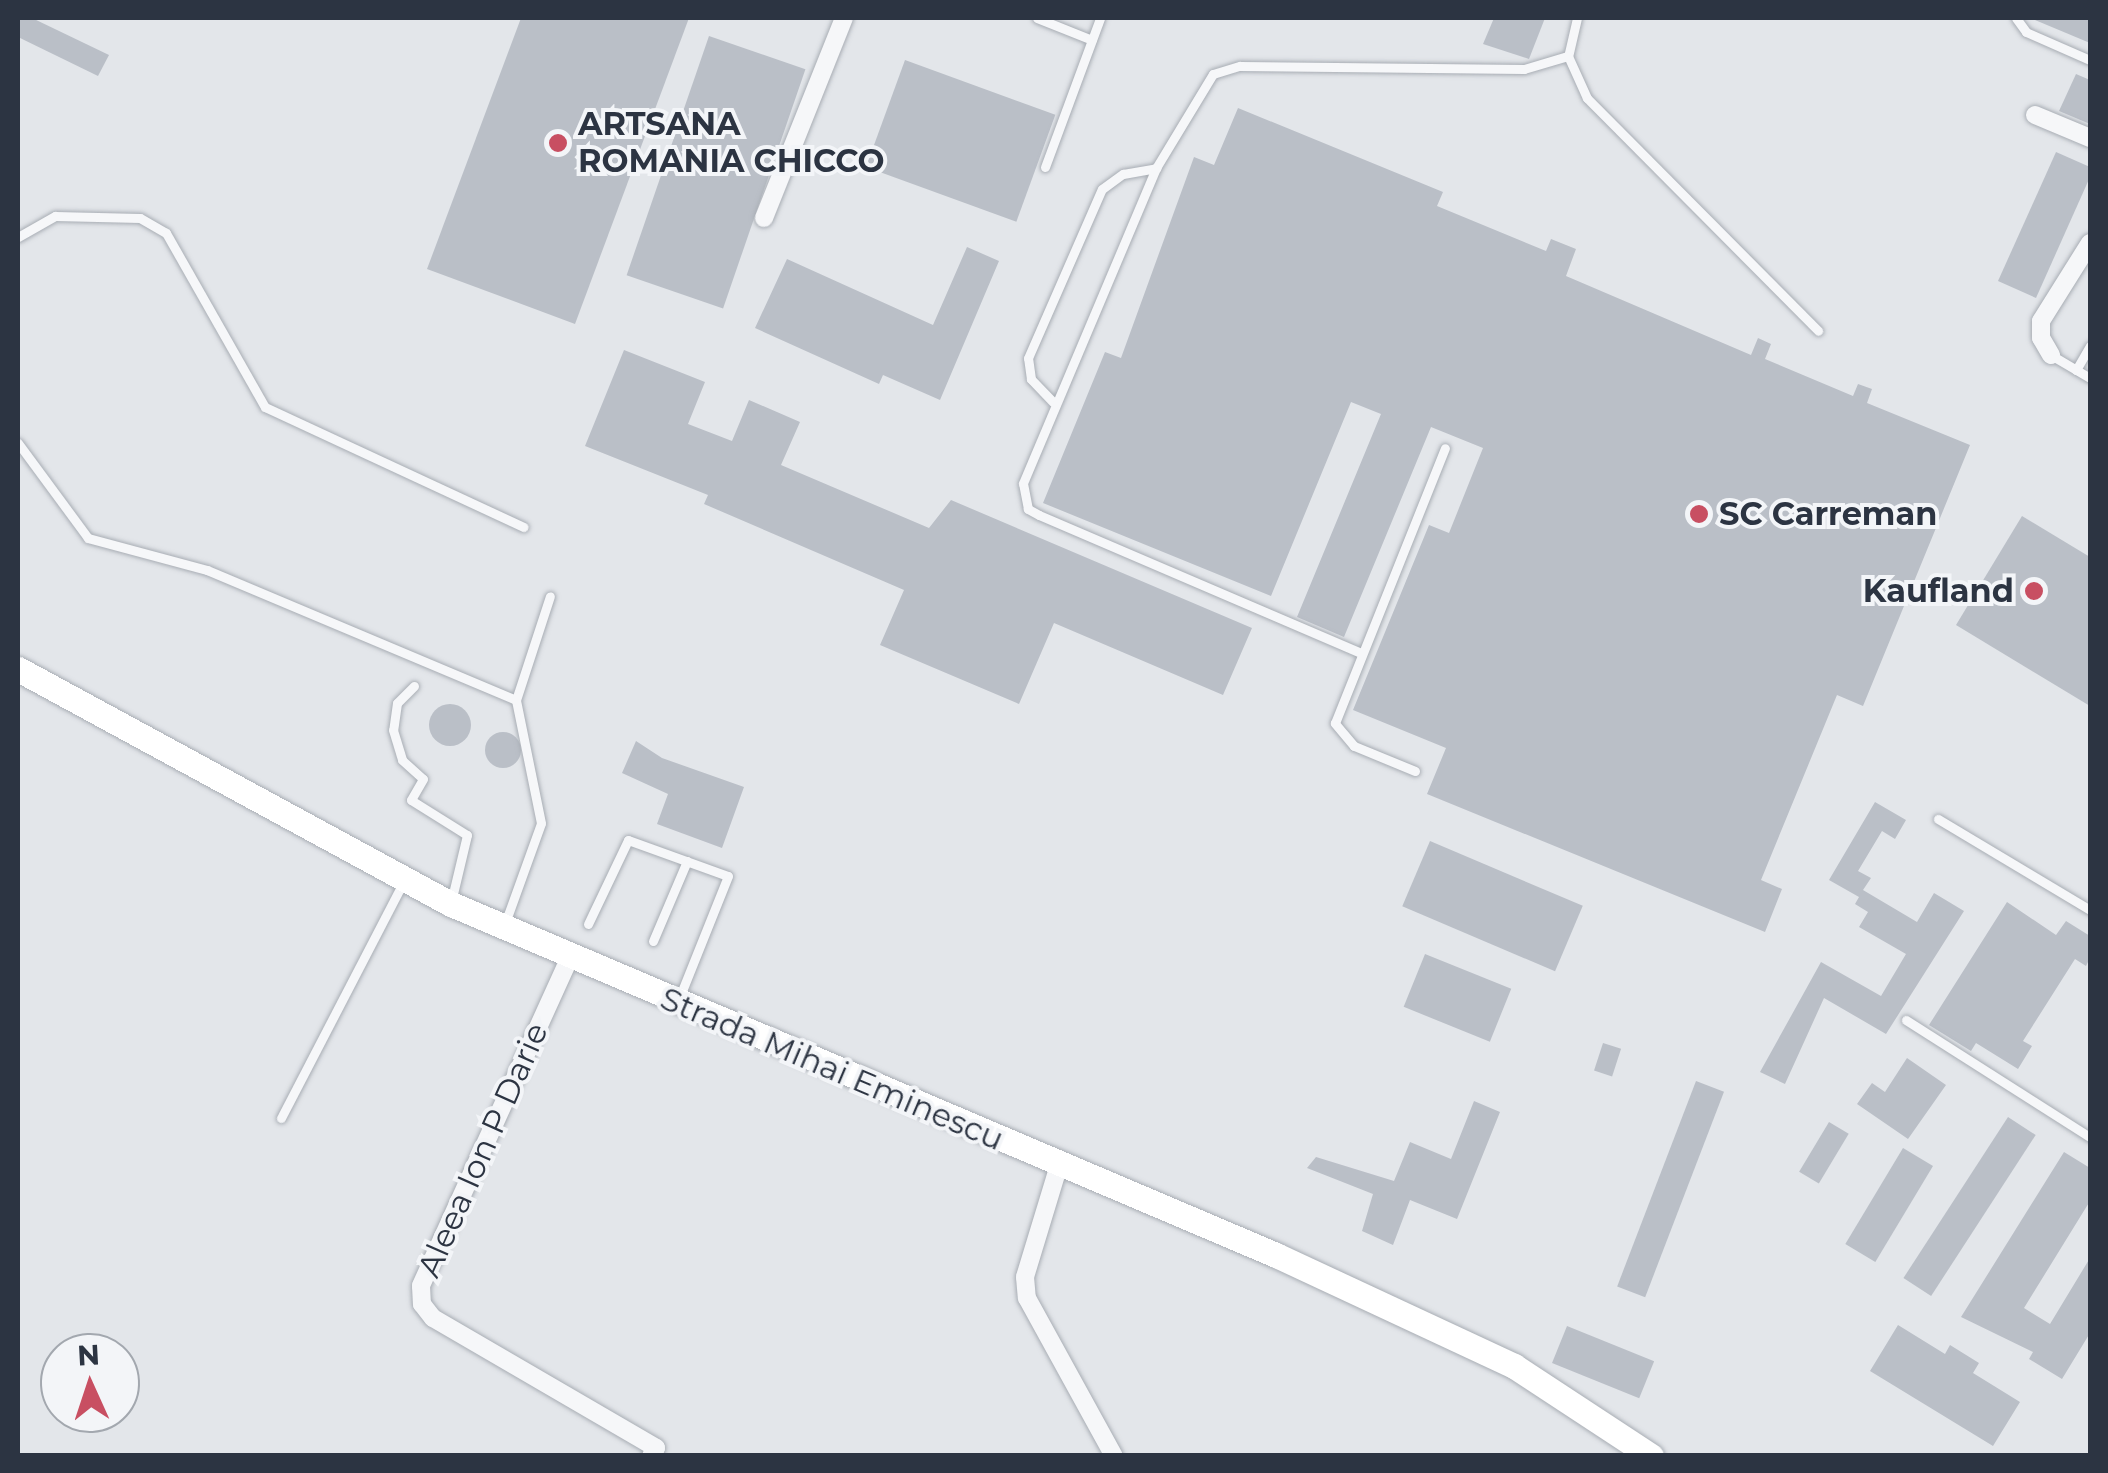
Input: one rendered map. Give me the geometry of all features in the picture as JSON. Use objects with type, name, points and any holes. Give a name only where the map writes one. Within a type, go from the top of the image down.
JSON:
[{"type":"street","points":[[764,218],[844,18]]},
{"type":"street","points":[[2035,115],[2090,138]]},
{"type":"street","points":[[2051,355],[2041,338],[2041,321],[2090,242]]},
{"type":"street","name":"Strada Mihai Eminescu","points":[[18,668],[450,904],[1276,1255],[1514,1366],[1651,1456]]},
{"type":"street","name":"Aleea Ion P Darie","points":[[570,957],[421,1286],[422,1304],[432,1318],[658,1453]]},
{"type":"street","points":[[1059,1165],[1025,1277],[1027,1298],[1114,1456]]},
{"type":"lane","points":[[1038,18],[1092,40]]},
{"type":"lane","points":[[1044,167],[1100,18]]},
{"type":"lane","points":[[1577,18],[1568,56],[1587,98],[1818,330]]},
{"type":"lane","points":[[2016,18],[2026,32],[2090,60]]},
{"type":"lane","points":[[1361,653],[1028,509],[1023,483],[1052,402],[1156,168],[1194,95],[1212,74],[1240,66],[1524,69],[1568,56]]},
{"type":"lane","points":[[1052,402],[1032,379],[1028,358],[1102,189],[1123,174],[1156,168]]},
{"type":"lane","points":[[18,237],[55,216],[140,218],[166,233],[265,407],[523,528]]},
{"type":"lane","points":[[2076,370],[2090,346]]},
{"type":"lane","points":[[2051,355],[2090,378]]},
{"type":"lane","points":[[18,443],[88,538],[208,570],[516,700]]},
{"type":"lane","points":[[1415,771],[1340,736],[1338,710],[1445,448]]},
{"type":"lane","points":[[504,928],[541,824],[533,757],[516,700],[550,596]]},
{"type":"lane","points":[[414,686],[397,703],[394,730],[402,760],[423,779],[411,800],[467,835],[450,904]]},
{"type":"lane","points":[[1938,819],[2090,910]]},
{"type":"lane","points":[[588,924],[628,840],[728,876],[678,1004]]},
{"type":"lane","points":[[654,941],[686,862]]},
{"type":"lane","points":[[280,1118],[405,879]]},
{"type":"lane","points":[[1906,1020],[2090,1137]]},
{"type":"building","points":[[18,18],[32,18],[109,55],[98,76],[18,37]]},
{"type":"building","name":"ARTSANA ROMANIA CHICCO","points":[[521,18],[689,18],[575,324],[427,269]]},
{"type":"building","points":[[1494,18],[1545,18],[1529,59],[1483,44]]},
{"type":"building","points":[[2030,18],[2090,18],[2090,43]]},
{"type":"building","name":"ARTSANA ROMANIA CHICCO","points":[[709,36],[805,69],[723,308],[627,275]]},
{"type":"building","points":[[905,60],[1055,115],[1016,222],[866,167]]},
{"type":"building","points":[[2076,74],[2090,80],[2090,124],[2059,111]]},
{"type":"building","name":"SC Carreman","points":[[1238,108],[1443,192],[1437,206],[1546,251],[1551,239],[1576,249],[1566,276],[1751,355],[1758,338],[1771,344],[1765,359],[1853,396],[1858,384],[1872,389],[1867,403],[1970,445],[1863,706],[1837,695],[1761,880],[1782,889],[1765,932],[1427,794],[1446,748],[1353,710],[1429,525],[1449,533],[1483,448],[1431,427],[1344,637],[1297,617],[1381,414],[1351,402],[1271,596],[1043,503],[1105,352],[1121,358],[1194,157],[1214,165]]},
{"type":"building","points":[[2056,152],[2090,167],[2090,177],[2036,298],[1998,281]]},
{"type":"building","points":[[967,247],[999,261],[940,400],[883,375],[879,384],[755,328],[787,259],[933,325]]},
{"type":"building","points":[[624,350],[705,382],[688,424],[732,441],[749,400],[800,422],[781,465],[929,528],[951,500],[1252,628],[1223,695],[1054,623],[1019,704],[880,645],[904,590],[704,504],[708,495],[585,446]]},
{"type":"building","name":"Kaufland","points":[[2022,516],[2090,557],[2090,706],[1956,625]]},
{"type":"building","points":[[450,704],[465,710],[471,725],[465,740],[450,746],[435,740],[429,725],[435,710]]},
{"type":"building","points":[[503,732],[516,737],[521,750],[516,763],[503,768],[490,763],[485,750],[490,737]]},
{"type":"building","points":[[636,741],[662,758],[744,787],[722,848],[657,824],[668,794],[622,773]]},
{"type":"building","points":[[1875,802],[1906,820],[1895,839],[1882,831],[1858,871],[1871,878],[1863,890],[1917,922],[1934,893],[1964,911],[1886,1034],[1824,998],[1785,1084],[1760,1072],[1821,962],[1881,996],[1906,954],[1859,927],[1868,912],[1855,904],[1859,897],[1829,880]]},
{"type":"building","points":[[1430,841],[1583,906],[1555,971],[1402,906]]},
{"type":"building","points":[[2007,902],[2056,935],[2066,921],[2090,936],[2086,966],[2075,959],[2023,1041],[2032,1046],[2018,1069],[1976,1043],[1971,1051],[1929,1025]]},
{"type":"building","points":[[1425,954],[1511,989],[1490,1042],[1404,1007]]},
{"type":"building","points":[[1603,1043],[1621,1049],[1612,1076],[1594,1071]]},
{"type":"building","points":[[1907,1058],[1946,1085],[1908,1139],[1857,1104],[1872,1083],[1885,1092]]},
{"type":"building","points":[[1696,1081],[1724,1092],[1645,1297],[1617,1286]]},
{"type":"building","points":[[1474,1101],[1500,1112],[1457,1219],[1410,1200],[1393,1245],[1362,1231],[1373,1194],[1307,1168],[1316,1157],[1394,1181],[1410,1142],[1451,1159]]},
{"type":"building","points":[[2008,1117],[2036,1135],[1931,1296],[1903,1278]]},
{"type":"building","points":[[1829,1122],[1849,1134],[1819,1184],[1799,1172]]},
{"type":"building","points":[[1903,1148],[1933,1166],[1875,1262],[1845,1244]]},
{"type":"building","points":[[2064,1152],[2090,1168],[2090,1201],[2024,1308],[2050,1324],[2090,1258],[2090,1333],[2062,1379],[2029,1359],[2033,1352],[1961,1317]]},
{"type":"building","points":[[1898,1325],[1945,1354],[1950,1345],[1979,1363],[1973,1373],[2020,1402],[1993,1446],[1870,1371]]},
{"type":"building","points":[[1567,1326],[1654,1361],[1639,1398],[1552,1363]]},
{"type":"place","name":"ARTSANA ROMANIA CHICCO","points":[[558,143]]},
{"type":"place","name":"SC Carreman","points":[[1699,514]]},
{"type":"place","name":"Kaufland","points":[[2034,591]]}]
